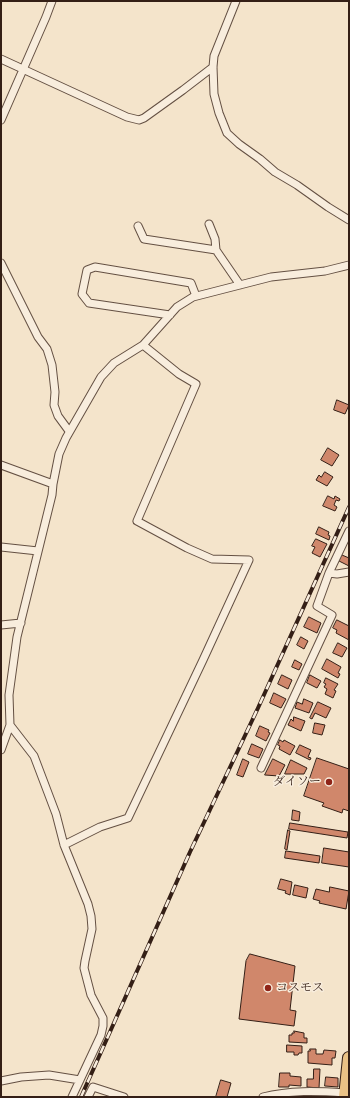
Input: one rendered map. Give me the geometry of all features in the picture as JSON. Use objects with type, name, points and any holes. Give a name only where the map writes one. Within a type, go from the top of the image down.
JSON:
[{"type":"highway","points":[[345,1095],[349,1058]]},
{"type":"street","points":[[1,120],[24,70],[52,1]]},
{"type":"street","points":[[236,1],[214,56],[213,67],[214,94],[227,133],[274,172],[349,220]]},
{"type":"street","points":[[1,59],[127,117],[139,120],[144,118],[213,67]]},
{"type":"street","points":[[209,224],[215,239],[216,250],[240,285]]},
{"type":"street","points":[[138,226],[144,239],[216,250]]},
{"type":"street","points":[[1,263],[38,337],[47,350],[52,365],[55,392],[54,405],[58,416],[69,431]]},
{"type":"street","points":[[1,750],[10,725],[9,695],[13,657],[52,495],[60,454],[69,431],[101,377],[114,363],[143,344],[177,307],[196,296],[271,277],[325,271],[349,265]]},
{"type":"street","points":[[170,315],[89,303],[82,294],[86,270],[95,267],[191,283],[196,296]]},
{"type":"street","points":[[64,845],[100,827],[128,818],[203,660],[248,560],[212,558],[187,548],[137,521],[196,384],[180,374],[143,344]]},
{"type":"street","points":[[1,465],[53,484]]},
{"type":"street","points":[[261,768],[332,615],[317,606],[329,573],[349,531]]},
{"type":"street","points":[[1,547],[38,551]]},
{"type":"street","points":[[329,573],[337,574],[349,572]]},
{"type":"street","points":[[1,625],[21,622]]},
{"type":"street","points":[[10,725],[34,756],[56,814],[64,845],[88,904],[91,916],[91,936],[84,968],[91,995],[103,1018],[104,1026],[72,1097]]},
{"type":"street","points":[[1,1081],[21,1077],[48,1075],[80,1080]]},
{"type":"street","points":[[88,1097],[93,1087],[124,1097]]},
{"type":"street","points":[[263,1097],[289,1092],[317,1091],[345,1095]]},
{"type":"building","points":[[337,400],[349,405],[345,414],[334,410]]},
{"type":"building","points":[[328,448],[339,455],[332,466],[321,460]]},
{"type":"building","points":[[325,472],[333,477],[327,486],[316,480],[319,475],[321,477]]},
{"type":"building","points":[[328,496],[334,499],[335,496],[340,499],[339,501],[336,500],[334,505],[337,507],[335,511],[323,506]]},
{"type":"building","points":[[319,527],[329,532],[329,540],[316,534]]},
{"type":"building","points":[[316,539],[327,544],[320,557],[312,553],[315,547],[312,546]]},
{"type":"building","points":[[342,555],[349,558],[349,566],[339,561]]},
{"type":"building","points":[[309,617],[321,623],[317,633],[304,627]]},
{"type":"building","points":[[337,620],[349,626],[349,640],[336,633],[337,630],[333,628]]},
{"type":"building","points":[[301,637],[308,641],[304,649],[297,645]]},
{"type":"building","points":[[338,643],[347,648],[342,657],[333,653]]},
{"type":"building","points":[[327,659],[341,667],[338,673],[340,674],[338,678],[322,669]]},
{"type":"building","points":[[295,660],[302,664],[299,670],[292,667]]},
{"type":"building","points":[[282,675],[292,680],[288,689],[278,684]]},
{"type":"building","points":[[310,675],[321,681],[317,688],[307,683]]},
{"type":"building","points":[[326,678],[338,684],[334,690],[336,691],[333,698],[325,694],[327,689],[324,687],[326,684],[324,683]]},
{"type":"building","points":[[274,693],[286,699],[281,708],[270,703]]},
{"type":"building","points":[[304,699],[313,703],[309,713],[295,708],[297,702],[302,704]]},
{"type":"building","points":[[318,702],[331,708],[326,718],[315,713],[312,719],[310,718]]},
{"type":"building","points":[[294,717],[305,721],[301,731],[288,725],[291,719],[293,721]]},
{"type":"building","points":[[315,723],[325,725],[322,735],[313,733]]},
{"type":"building","points":[[260,726],[269,730],[268,732],[270,733],[266,741],[256,736]]},
{"type":"building","points":[[280,740],[283,742],[284,740],[295,746],[290,755],[279,749],[280,746],[278,745]]},
{"type":"building","points":[[252,744],[263,749],[259,758],[248,754]]},
{"type":"building","points":[[300,745],[311,750],[308,757],[311,758],[310,760],[296,753]]},
{"type":"building","name":"ダイソー","points":[[317,758],[349,769],[349,811],[343,809],[342,813],[322,806],[324,803],[304,796]]},
{"type":"building","points":[[243,759],[249,762],[243,777],[237,775]]},
{"type":"building","points":[[273,759],[285,765],[279,776],[265,775]]},
{"type":"building","points":[[291,760],[307,768],[304,774],[285,774]]},
{"type":"building","points":[[293,810],[300,812],[299,821],[292,820]]},
{"type":"building","points":[[290,823],[348,832],[347,838],[289,829]]},
{"type":"building","points":[[288,830],[290,831],[287,850],[285,849]]},
{"type":"building","points":[[324,848],[349,852],[349,867],[322,863]]},
{"type":"building","points":[[286,851],[320,856],[319,863],[285,858]]},
{"type":"building","points":[[281,879],[292,882],[290,895],[285,893],[286,891],[278,889]]},
{"type":"building","points":[[295,885],[308,888],[306,898],[293,895]]},
{"type":"building","points":[[330,887],[349,891],[346,909],[319,903],[320,901],[313,899],[316,889],[329,892]]},
{"type":"building","name":"コスモス","points":[[250,954],[295,966],[290,1010],[296,1011],[294,1026],[239,1019],[246,961]]},
{"type":"building","points":[[294,1031],[304,1033],[304,1038],[307,1038],[307,1043],[289,1042],[289,1035],[292,1035]]},
{"type":"building","points":[[287,1045],[302,1046],[302,1053],[294,1055],[294,1052],[287,1052]]},
{"type":"building","points":[[310,1049],[316,1049],[316,1054],[323,1054],[324,1050],[336,1051],[335,1058],[332,1058],[332,1065],[308,1063],[308,1051],[310,1051]]},
{"type":"building","points":[[314,1069],[320,1069],[319,1088],[307,1087],[307,1079],[313,1079]]},
{"type":"building","points":[[280,1073],[290,1073],[290,1076],[301,1077],[301,1086],[289,1085],[289,1087],[279,1087]]},
{"type":"building","points":[[326,1077],[338,1078],[338,1087],[325,1086]]},
{"type":"building","points":[[221,1080],[231,1083],[227,1097],[216,1097]]},
{"type":"railway","points":[[81,1097],[190,852],[258,708],[349,507]]},
{"type":"place","name":"ダイソー","points":[[329,782]]},
{"type":"place","name":"コスモス","points":[[268,988]]}]
